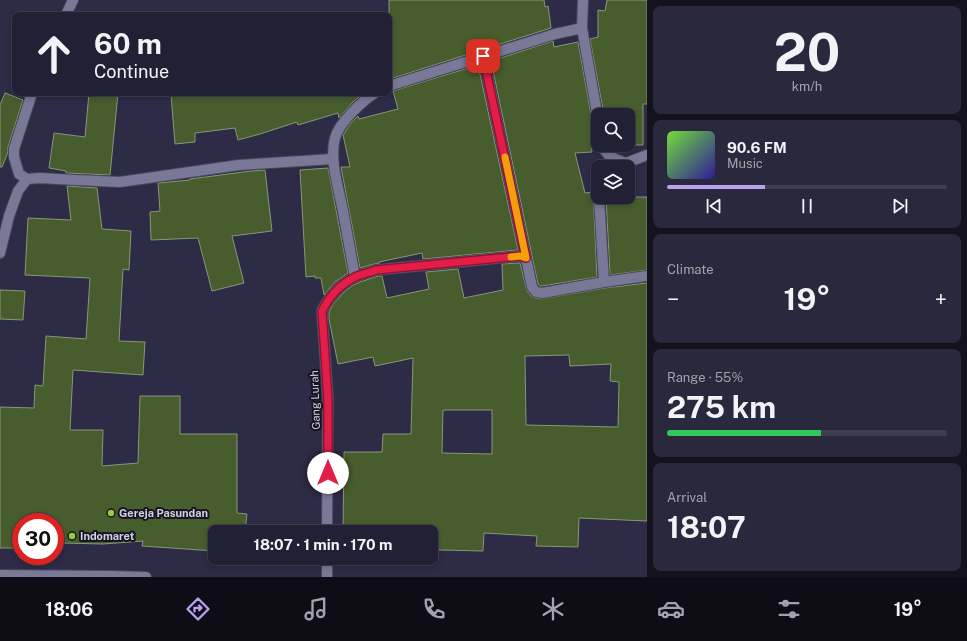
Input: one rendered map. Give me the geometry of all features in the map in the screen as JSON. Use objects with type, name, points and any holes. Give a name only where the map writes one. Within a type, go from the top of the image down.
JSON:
[{"type":"street","points":[[67,12],[72,0]]},
{"type":"street","points":[[583,0],[582,28],[596,108]]},
{"type":"street","points":[[392,85],[555,34],[582,28]]},
{"type":"street","points":[[483,56],[532,287],[536,292],[542,293],[647,276]]},
{"type":"street","points":[[31,96],[14,149],[14,158],[19,174],[27,179],[40,178],[120,182],[239,165],[333,159]]},
{"type":"street","points":[[370,96],[365,99],[342,124],[335,138],[333,159],[353,278],[376,270],[393,268],[520,256],[526,258]]},
{"type":"street","points":[[606,152],[615,160]]},
{"type":"street","points":[[634,160],[647,155]]},
{"type":"street","points":[[0,253],[9,216],[18,191],[27,179]]},
{"type":"street","points":[[599,204],[604,282]]},
{"type":"street","name":"Gang Lurah","points":[[327,525],[328,400],[322,311],[329,299],[353,278]]},
{"type":"street","points":[[327,565],[327,577]]},
{"type":"street","points":[[0,575],[146,577]]},
{"type":"building","points":[[389,0],[544,0],[545,7],[548,6],[551,28],[392,78],[392,12],[389,12]]},
{"type":"building","points":[[607,0],[647,0],[647,104],[643,104],[643,145],[635,145],[635,108],[603,108],[590,39],[598,37],[598,10],[605,11]]},
{"type":"building","points":[[553,41],[554,47],[578,42],[591,114],[592,152],[575,153],[585,193],[591,192],[591,204],[594,204],[597,277],[542,286],[538,284],[491,61]]},
{"type":"building","points":[[478,65],[518,250],[423,259],[422,253],[379,262],[380,263],[360,268],[341,167],[350,167],[343,135],[358,116],[359,119],[398,109],[393,91]]},
{"type":"building","points":[[5,93],[23,100],[8,147],[8,152],[2,167],[0,167],[0,105]]},
{"type":"building","points":[[89,96],[118,96],[110,175],[66,173],[66,171],[49,168],[54,133],[85,137]]},
{"type":"building","points":[[171,96],[360,96],[339,118],[338,113],[298,125],[297,122],[238,140],[235,128],[195,133],[195,142],[175,144]]},
{"type":"building","points":[[328,168],[348,273],[335,282],[324,295],[321,278],[315,278],[315,276],[306,277],[300,170]]},
{"type":"building","points":[[265,170],[272,231],[232,236],[244,283],[212,291],[198,238],[151,240],[150,212],[160,211],[158,183]]},
{"type":"building","points":[[67,186],[97,188],[102,229],[131,231],[129,270],[123,269],[119,341],[145,342],[143,375],[73,370],[70,430],[103,430],[102,466],[138,463],[140,396],[180,396],[180,434],[237,434],[237,513],[247,514],[246,525],[208,525],[208,551],[142,546],[143,541],[103,544],[64,543],[64,513],[12,513],[12,548],[0,548],[0,407],[34,408],[35,385],[43,386],[46,336],[86,339],[90,278],[25,275],[28,218],[71,220]]},
{"type":"building","points":[[635,197],[647,197],[647,270],[610,275],[606,204],[635,204]]},
{"type":"building","points":[[520,263],[527,291],[531,296],[541,299],[605,288],[647,283],[647,521],[579,518],[578,547],[536,546],[537,536],[484,533],[483,551],[438,550],[438,525],[343,525],[344,452],[382,452],[383,434],[411,434],[413,358],[375,366],[373,357],[338,364],[329,319],[329,312],[333,304],[353,285],[378,276],[382,276],[387,298],[429,289],[426,272],[458,269],[464,298],[503,290],[502,264]],"holes":[[[569,355],[570,366],[611,364],[610,381],[619,382],[618,427],[526,425],[525,356]],[[443,410],[492,410],[492,454],[442,453]]]},
{"type":"building","points":[[0,290],[25,291],[23,320],[0,319]]},
{"type":"slow traffic","points":[[505,157],[526,258],[520,256],[511,257]]},
{"type":"place","name":"Gereja Pasundan","points":[[111,513]]},
{"type":"place","name":"Indomaret","points":[[72,536]]},
{"type":"route","points":[[328,473],[328,400],[322,311],[329,299],[347,282],[355,277],[376,270],[520,256],[526,258],[483,56]]}]
